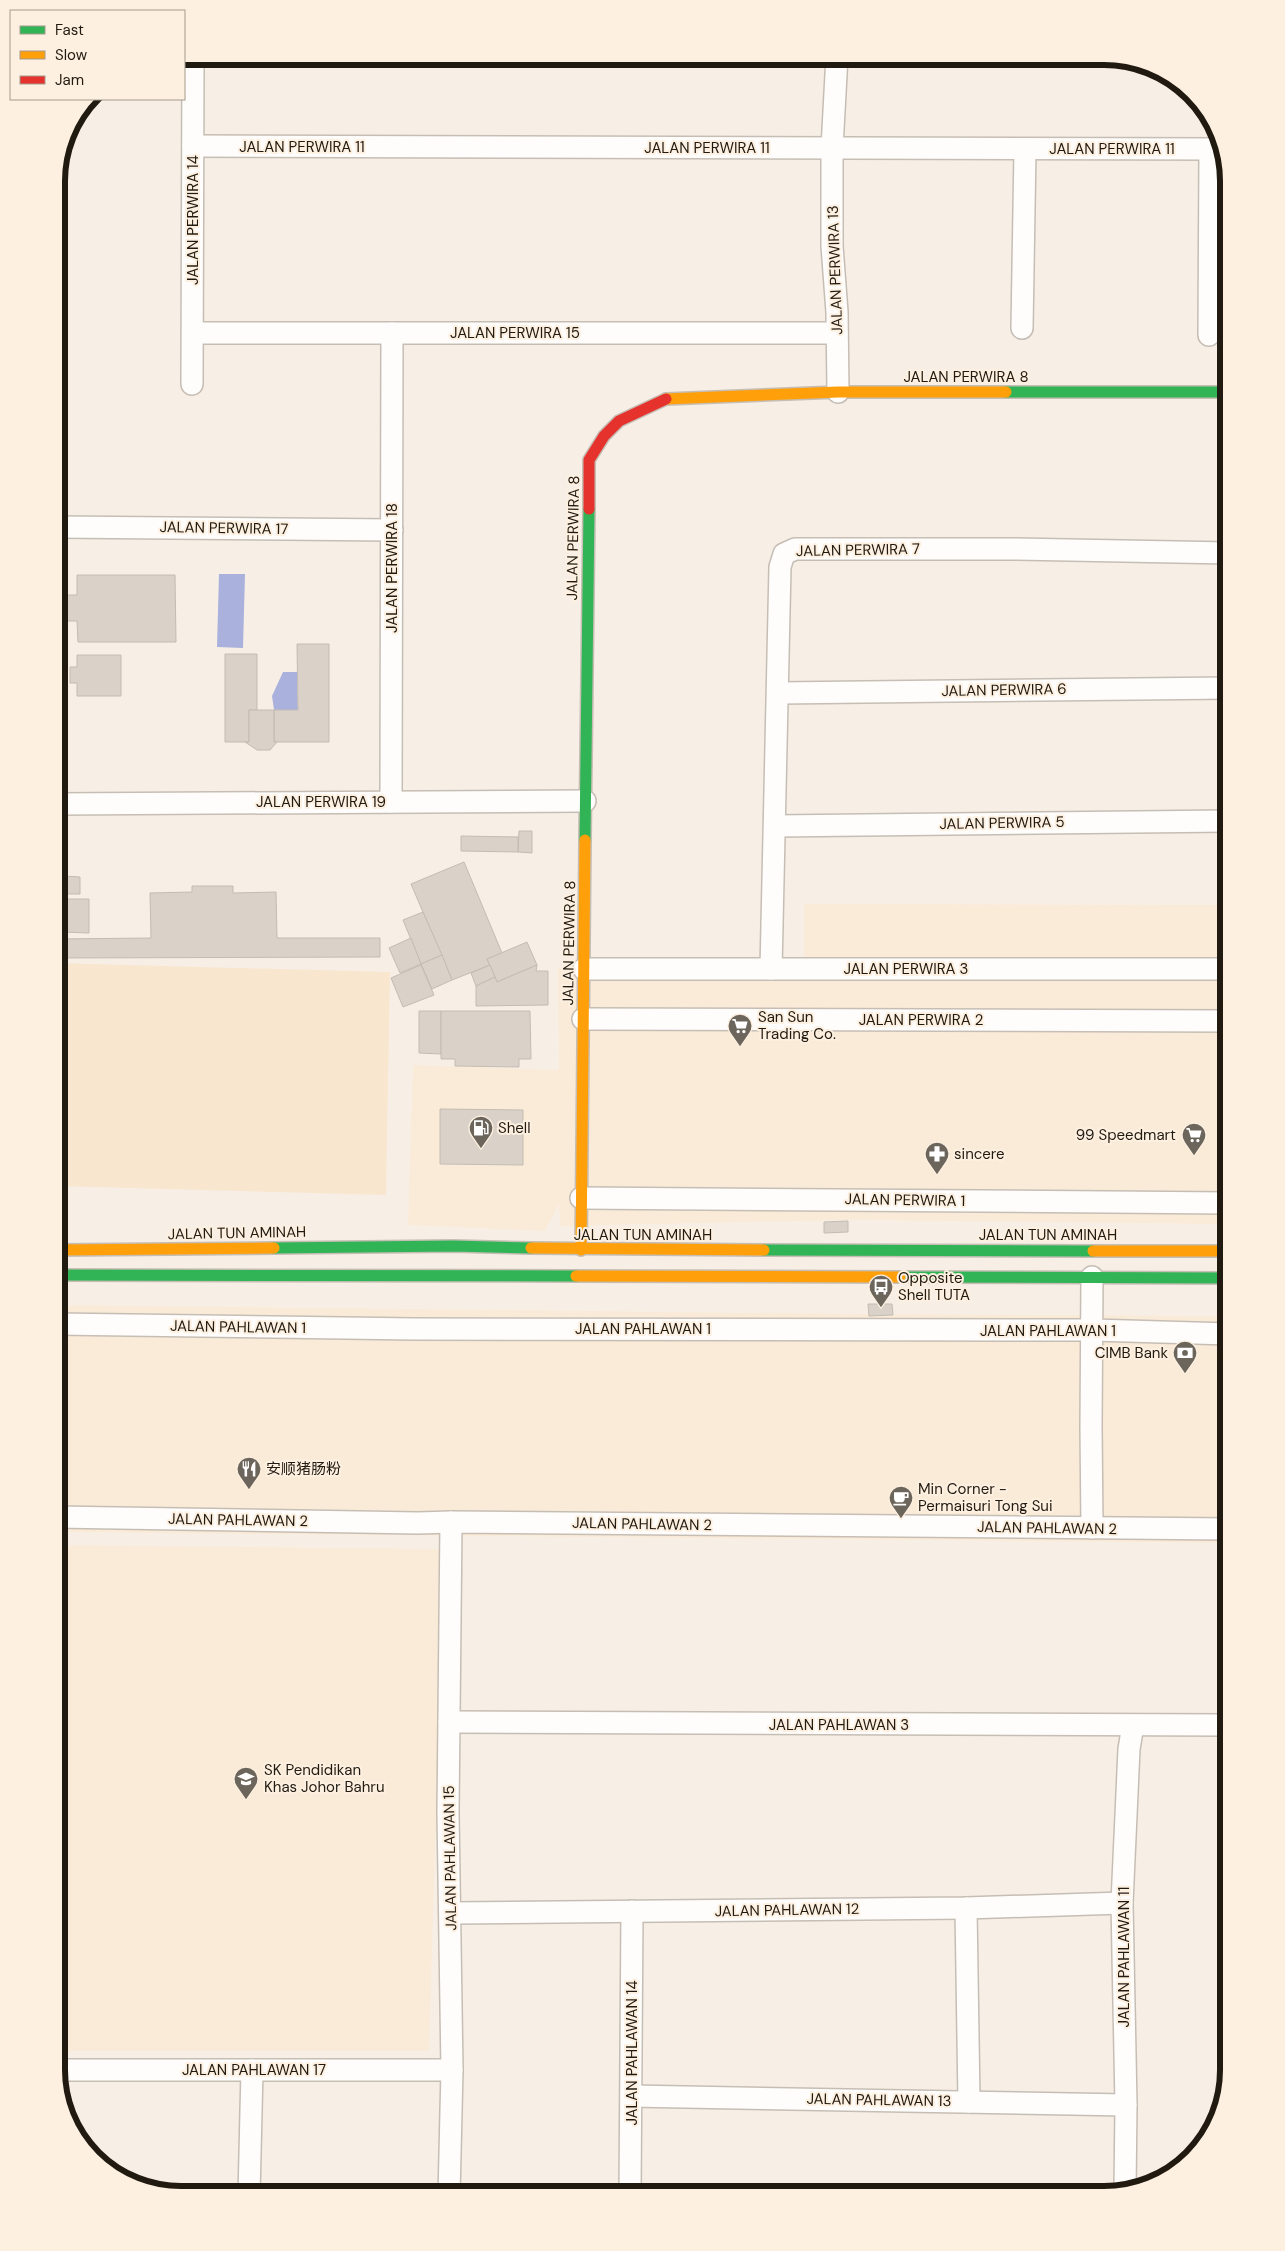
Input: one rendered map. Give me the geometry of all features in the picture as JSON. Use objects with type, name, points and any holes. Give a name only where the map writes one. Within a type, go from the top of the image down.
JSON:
[{"type":"main road","name":"JALAN PERWIRA 8","points":[[581,1250],[589,460],[604,436],[619,421],[662,399],[838,392],[1220,392]]},
{"type":"main road","name":"JALAN TUN AMINAH","points":[[65,1250],[453,1246],[581,1250],[1220,1251]]},
{"type":"main road","points":[[65,1248],[74,1250]]},
{"type":"main road","points":[[65,1274],[1220,1278]]},
{"type":"street","name":"JALAN PERWIRA 14","points":[[192,384],[194,65]]},
{"type":"street","name":"JALAN PERWIRA 13","points":[[837,65],[832,148],[832,246],[838,392]]},
{"type":"street","name":"JALAN PERWIRA 11","points":[[193,146],[1216,149]]},
{"type":"street","points":[[1022,328],[1025,149]]},
{"type":"street","points":[[1209,335],[1216,151]]},
{"type":"street","name":"JALAN PERWIRA 15","points":[[193,333],[837,333]]},
{"type":"street","name":"JALAN PERWIRA 18","points":[[391,802],[392,333]]},
{"type":"street","name":"JALAN PERWIRA 17","points":[[65,527],[392,530]]},
{"type":"street","name":"JALAN PERWIRA 7","points":[[771,969],[780,567],[784,554],[795,549],[1013,549],[1220,553]]},
{"type":"street","name":"JALAN PERWIRA 6","points":[[778,693],[1220,688]]},
{"type":"street","name":"JALAN PERWIRA 19","points":[[65,804],[585,801]]},
{"type":"street","name":"JALAN PERWIRA 5","points":[[774,826],[1220,821]]},
{"type":"street","name":"JALAN PERWIRA 3","points":[[584,969],[1220,969]]},
{"type":"street","name":"JALAN PERWIRA 2","points":[[583,1019],[1220,1021]]},
{"type":"street","name":"JALAN PERWIRA 1","points":[[581,1198],[1220,1203]]},
{"type":"street","points":[[1092,1277],[1092,1528]]},
{"type":"street","name":"JALAN PAHLAWAN 1","points":[[65,1324],[415,1329],[1093,1330],[1220,1334]]},
{"type":"street","name":"JALAN PAHLAWAN 2","points":[[65,1517],[418,1524],[451,1522],[1220,1529]]},
{"type":"street","name":"JALAN PAHLAWAN 15","points":[[449,2186],[452,2070],[448,1813],[451,1522]]},
{"type":"street","name":"JALAN PAHLAWAN 3","points":[[450,1722],[1220,1725]]},
{"type":"street","name":"JALAN PAHLAWAN 11","points":[[1124,2184],[1126,2105],[1122,1903],[1129,1749],[1133,1725]]},
{"type":"street","name":"JALAN PAHLAWAN 12","points":[[451,1913],[966,1908],[1122,1903]]},
{"type":"street","points":[[966,1908],[969,2102]]},
{"type":"street","name":"JALAN PAHLAWAN 14","points":[[630,2186],[632,1911]]},
{"type":"street","name":"JALAN PAHLAWAN 17","points":[[65,2070],[452,2070]]},
{"type":"street","points":[[249,2186],[252,2070]]},
{"type":"street","name":"JALAN PAHLAWAN 13","points":[[631,2096],[1126,2105]]},
{"type":"shaded area","points":[[804,904],[1220,905],[1220,1224],[848,1220],[560,1226],[559,1204],[545,1231],[408,1225],[413,1065],[559,1070],[558,968],[804,968]]},
{"type":"shaded area","points":[[65,963],[390,972],[386,1195],[65,1186]]},
{"type":"shaded area","points":[[65,1305],[1220,1316],[1220,1543],[65,1532]]},
{"type":"shaded area","name":"SK Pendidikan Khas Johor Bahru","points":[[65,1545],[444,1549],[429,2051],[65,2051]]},
{"type":"water","points":[[219,574],[245,574],[243,648],[217,647]]},
{"type":"water","points":[[283,672],[297,672],[298,710],[274,710],[272,696]]},
{"type":"building","points":[[77,575],[175,575],[176,642],[78,642],[77,621],[65,621],[65,595],[77,595]]},
{"type":"building","points":[[297,644],[329,644],[329,742],[274,742],[274,710],[298,710]]},
{"type":"building","points":[[225,654],[257,654],[257,710],[249,710],[249,742],[225,742]]},
{"type":"building","points":[[77,655],[121,655],[121,696],[77,696],[77,683],[70,683],[70,667],[77,667]]},
{"type":"building","points":[[249,710],[274,710],[274,742],[277,742],[270,750],[257,750],[245,742],[249,742]]},
{"type":"building","points":[[519,831],[532,831],[532,853],[518,852]]},
{"type":"building","points":[[461,836],[518,837],[518,852],[461,851]]},
{"type":"building","points":[[464,862],[502,953],[487,959],[490,965],[452,980],[411,884]]},
{"type":"building","points":[[65,876],[80,877],[80,894],[65,894]]},
{"type":"building","points":[[192,886],[233,886],[233,893],[276,892],[277,938],[380,938],[380,957],[65,958],[65,939],[151,938],[150,893],[192,892]]},
{"type":"building","points":[[65,899],[89,899],[89,933],[65,932]]},
{"type":"building","points":[[423,912],[442,955],[421,964],[403,920]]},
{"type":"building","points":[[411,938],[421,964],[400,973],[389,948]]},
{"type":"building","points":[[527,942],[537,965],[497,982],[487,959]]},
{"type":"building","points":[[442,955],[452,980],[432,989],[421,964]]},
{"type":"building","points":[[421,965],[434,995],[403,1007],[391,978]]},
{"type":"building","points":[[490,965],[495,977],[476,986],[471,973]]},
{"type":"building","points":[[537,965],[536,971],[548,971],[548,1005],[476,1006],[476,986],[495,977],[497,982]]},
{"type":"building","points":[[419,1011],[441,1011],[441,1054],[419,1053]]},
{"type":"building","points":[[441,1011],[530,1011],[531,1059],[519,1059],[519,1067],[455,1066],[455,1059],[441,1059]]},
{"type":"building","points":[[440,1109],[523,1110],[523,1165],[440,1164]]},
{"type":"building","points":[[848,1221],[848,1232],[824,1233],[824,1222]]},
{"type":"building","points":[[868,1304],[892,1304],[893,1315],[869,1316]]},
{"type":"traffic: fast","points":[[1006,392],[1220,392]]},
{"type":"traffic: fast","points":[[585,840],[589,509]]},
{"type":"traffic: fast","points":[[274,1248],[453,1246],[531,1248]]},
{"type":"traffic: fast","points":[[764,1250],[1093,1251]]},
{"type":"traffic: fast","points":[[65,1275],[576,1276]]},
{"type":"traffic: fast","points":[[900,1277],[1220,1278]]},
{"type":"traffic: slow","points":[[666,399],[838,392],[1006,392]]},
{"type":"traffic: slow","points":[[581,1250],[585,840]]},
{"type":"traffic: slow","points":[[65,1250],[274,1248]]},
{"type":"traffic: slow","points":[[531,1248],[764,1250]]},
{"type":"traffic: slow","points":[[1093,1251],[1220,1251]]},
{"type":"traffic: slow","points":[[576,1276],[900,1277]]},
{"type":"traffic: jam","points":[[589,509],[589,460],[604,436],[619,421],[666,399]]},
{"type":"place","name":"San Sun Trading Co.","points":[[740,1047]]},
{"type":"place","name":"Shell","points":[[481,1149]]},
{"type":"place","name":"99 Speedmart","points":[[1194,1156]]},
{"type":"place","name":"sincere","points":[[937,1175]]},
{"type":"place","name":"Opposite Shell TUTA","points":[[881,1308]]},
{"type":"place","name":"CIMB Bank","points":[[1185,1374]]},
{"type":"place","name":"安顺猪肠粉","points":[[249,1490]]},
{"type":"place","name":"Min Corner - Permaisuri Tong Sui","points":[[901,1519]]},
{"type":"place","name":"SK Pendidikan Khas Johor Bahru","points":[[246,1800]]}]
